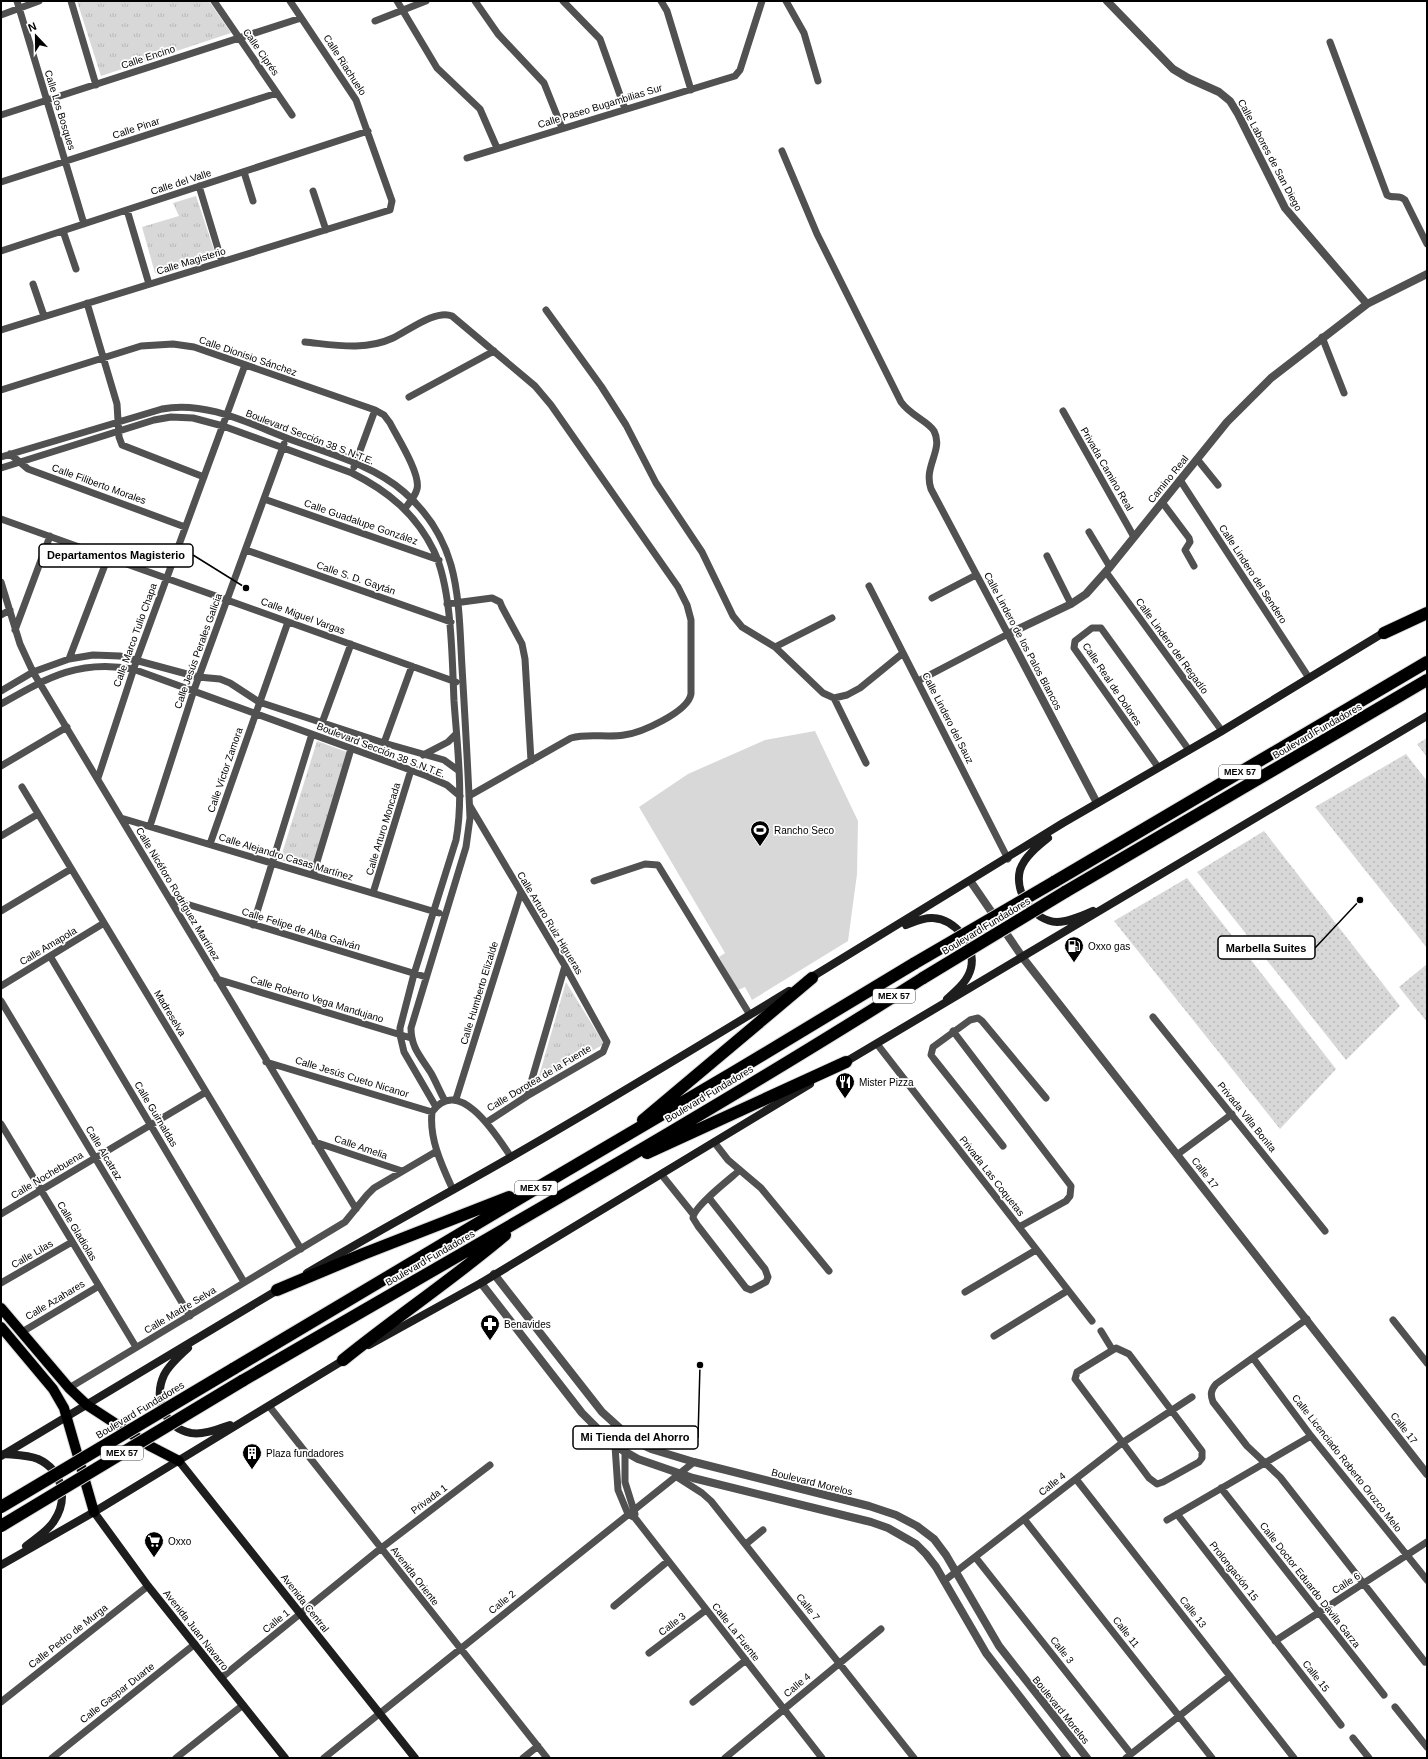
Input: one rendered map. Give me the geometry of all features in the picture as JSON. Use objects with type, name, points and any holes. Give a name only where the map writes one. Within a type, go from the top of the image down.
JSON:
[{"type":"highway","points":[[1384,633],[1427,613]]},
{"type":"highway","name":"Boulevard Fundadores","points":[[1,1507],[542,1185],[1427,662]]},
{"type":"highway","name":"Boulevard Fundadores","points":[[1,1526],[242,1381],[610,1168],[840,1030],[1065,892],[1427,680]]},
{"type":"highway","points":[[618,1141],[812,978]]},
{"type":"highway","points":[[610,1168],[686,1136],[849,1060]]},
{"type":"highway","points":[[277,1290],[363,1254],[542,1185]]},
{"type":"highway","points":[[343,1360],[413,1305],[484,1253],[529,1214]]},
{"type":"main road","points":[[2,1455],[375,1232],[453,1190],[633,1086],[971,882],[1063,823],[1222,731],[1427,608]]},
{"type":"main road","points":[[3,1563],[94,1512],[343,1360],[480,1283],[849,1060],[1023,958],[1427,716]]},
{"type":"main road","points":[[1063,823],[1035,848],[1020,869],[1020,887],[1027,904],[1036,914],[1046,919],[1058,922],[1072,919],[1121,899]]},
{"type":"main road","points":[[890,931],[931,918],[943,919],[959,930],[967,944],[972,957],[969,975],[963,984],[930,1013]]},
{"type":"main road","points":[[1,1308],[69,1388],[87,1405],[150,1446],[179,1461]]},
{"type":"main road","points":[[1,1326],[53,1389],[61,1402],[67,1416],[94,1512]]},
{"type":"main road","points":[[200,1337],[172,1363],[164,1374],[159,1387],[163,1411],[170,1422],[179,1428],[192,1433],[206,1433],[250,1417]]},
{"type":"main road","points":[[2,1455],[36,1459],[49,1465],[57,1475],[62,1489],[63,1500],[60,1512],[53,1523],[3,1563]]},
{"type":"main road","name":"Avenida Central","points":[[179,1461],[415,1758]]},
{"type":"main road","name":"Avenida Juan Navarro","points":[[94,1512],[148,1586],[285,1758]]},
{"type":"street","points":[[1,15],[18,5],[39,1]]},
{"type":"street","points":[[71,1],[96,85]]},
{"type":"street","name":"Calle Ciprés","points":[[214,1],[292,115]]},
{"type":"street","name":"Calle Riachuelo","points":[[290,1],[356,100],[392,201],[392,207],[388,212]]},
{"type":"street","points":[[397,1],[438,68],[480,109],[497,148]]},
{"type":"street","points":[[375,21],[426,1]]},
{"type":"street","points":[[475,1],[498,34],[544,83],[562,128]]},
{"type":"street","points":[[563,1],[600,39],[625,109]]},
{"type":"street","points":[[661,1],[667,11],[691,90]]},
{"type":"street","name":"Calle Paseo Bugambilias Sur","points":[[467,158],[731,78],[738,73],[762,1]]},
{"type":"street","points":[[786,1],[804,33],[818,81]]},
{"type":"street","name":"Calle Labores de San Diego","points":[[1107,1],[1173,69],[1188,78],[1219,92],[1230,101],[1285,208],[1367,304]]},
{"type":"street","name":"Calle Los Bosques","points":[[18,5],[84,224]]},
{"type":"street","name":"Calle Encino","points":[[1,115],[301,18]]},
{"type":"street","points":[[1330,42],[1386,194],[1392,197],[1399,196],[1405,200],[1427,244]]},
{"type":"street","name":"Calle Pinar","points":[[1,182],[277,93]]},
{"type":"street","name":"Calle del Valle","points":[[1,251],[368,131]]},
{"type":"street","name":"Calle Lindero de los Palos Blancos","points":[[782,151],[822,246],[901,402],[910,412],[933,431],[937,443],[928,475],[931,489],[1097,803]]},
{"type":"street","points":[[244,172],[253,201]]},
{"type":"street","points":[[199,186],[222,262]]},
{"type":"street","points":[[313,191],[326,230]]},
{"type":"street","points":[[127,210],[150,284]]},
{"type":"street","name":"Calle Magisterio","points":[[1,330],[388,212]]},
{"type":"street","points":[[63,231],[76,269]]},
{"type":"street","name":"Camino Real","points":[[918,681],[1008,634],[1071,604],[1086,594],[1108,570],[1197,459],[1248,400],[1271,378],[1322,337],[1367,304],[1427,274]]},
{"type":"street","points":[[33,284],[44,316]]},
{"type":"street","points":[[87,303],[117,404],[120,441],[125,447],[204,477]]},
{"type":"street","points":[[546,310],[601,386],[626,425],[654,478],[702,552],[736,621],[748,632],[776,647],[823,692],[834,698],[866,763]]},
{"type":"street","points":[[305,342],[346,346],[373,345],[392,338],[435,316],[443,314],[452,316],[535,386],[551,405],[678,587],[690,613],[691,694],[686,705],[669,717],[630,734],[585,735],[565,741],[469,796]]},
{"type":"street","points":[[1322,337],[1344,393]]},
{"type":"street","name":"Calle Dionisio Sánchez","points":[[1,390],[142,346],[173,344],[194,347],[375,410],[387,419],[416,476],[417,490],[412,500]]},
{"type":"street","points":[[409,397],[494,351]]},
{"type":"street","name":"Calle Marco Tulio Chapa","points":[[98,778],[133,669],[245,365]]},
{"type":"street","name":"Boulevard Sección 38 S.N.T.E.","points":[[1,457],[119,420],[162,408],[183,406],[226,416],[356,463],[379,474],[412,500],[433,525],[450,564],[457,603],[469,784],[469,837],[413,1019],[411,1038]]},
{"type":"street","points":[[352,473],[375,410]]},
{"type":"street","name":"Privada Camino Real","points":[[1063,411],[1134,537]]},
{"type":"street","name":"Boulevard Sección 38 S.N.T.E.","points":[[1,468],[154,420],[179,416],[223,426],[352,473],[385,491],[404,508],[421,528],[437,560],[446,604],[453,681],[459,819],[456,840],[435,912],[414,974],[402,1018],[400,1035],[408,1061],[434,1110],[432,1129],[437,1151],[453,1190]]},
{"type":"street","name":"Calle Jesús Perales Galicia","points":[[150,826],[198,677],[286,438]]},
{"type":"street","name":"Calle Filiberto Morales","points":[[10,454],[28,469],[186,527]]},
{"type":"street","points":[[1197,459],[1218,485]]},
{"type":"street","name":"Calle Lindero del Sendero","points":[[1180,480],[1309,678]]},
{"type":"street","name":"Calle Guadalupe González","points":[[264,499],[450,564]]},
{"type":"street","points":[[404,508],[412,500]]},
{"type":"street","points":[[1162,502],[1190,538],[1190,542],[1185,550],[1194,566]]},
{"type":"street","name":"Calle Miguel Vargas","points":[[1,519],[463,684]]},
{"type":"street","name":"Calle Lindero del Regadío","points":[[1089,532],[1108,570],[1222,731]]},
{"type":"street","points":[[16,630],[50,536]]},
{"type":"street","name":"Calle S. D. Gaytán","points":[[246,550],[459,625]]},
{"type":"street","points":[[1047,556],[1071,604]]},
{"type":"street","points":[[69,658],[108,557]]},
{"type":"street","points":[[932,598],[976,575]]},
{"type":"street","name":"Calle Nicéforo Rodríguez Martínez","points":[[1,582],[16,630],[33,672],[98,778],[266,1062],[356,1209]]},
{"type":"street","name":"Calle Lindero del Sauz","points":[[870,586],[1008,859]]},
{"type":"street","points":[[446,604],[492,598],[502,607],[517,636],[525,659],[531,761]]},
{"type":"street","points":[[1,615],[10,610]]},
{"type":"street","points":[[776,647],[832,618]]},
{"type":"street","name":"Calle Víctor Zamora","points":[[210,844],[288,622]]},
{"type":"street","name":"Calle Real de Dolores","points":[[1158,767],[1074,648],[1075,641],[1092,628],[1101,628],[1189,750]]},
{"type":"street","points":[[322,723],[351,644]]},
{"type":"street","points":[[834,698],[847,695],[860,688],[903,653]]},
{"type":"street","name":"Boulevard Sección 38 S.N.T.E.","points":[[1,691],[33,672],[69,658],[106,654],[137,659],[198,677],[230,683],[259,702],[384,743],[444,760],[458,770],[469,784]]},
{"type":"street","name":"Boulevard Sección 38 S.N.T.E.","points":[[1,704],[39,682],[52,676],[78,668],[107,666],[133,669],[411,770],[443,783],[469,805]]},
{"type":"street","points":[[384,743],[412,666]]},
{"type":"street","points":[[1,766],[67,727]]},
{"type":"street","points":[[253,924],[312,734]]},
{"type":"street","name":"Boulevard Sección 38 S.N.T.E.","points":[[423,755],[444,744],[456,734]]},
{"type":"street","points":[[313,875],[352,749]]},
{"type":"street","name":"Calle Arturo Moncada","points":[[373,893],[411,770]]},
{"type":"street","name":"Madreselva","points":[[22,787],[301,1249]]},
{"type":"street","name":"Calle Arturo Ruiz Higueras","points":[[469,805],[565,966],[606,1039],[607,1045],[603,1052]]},
{"type":"street","points":[[1,836],[38,814]]},
{"type":"street","name":"Calle Alejandro Casas Martínez","points":[[121,818],[445,915]]},
{"type":"street","points":[[594,881],[645,864],[658,865],[750,1015]]},
{"type":"street","points":[[1,911],[71,869]]},
{"type":"street","name":"Calle 17","points":[[971,882],[1023,958],[1178,1154],[1427,1474]]},
{"type":"street","name":"Calle Humberto Elizalde","points":[[456,1099],[521,892]]},
{"type":"street","name":"Calle Felipe de Alba Galván","points":[[170,899],[426,977]]},
{"type":"street","name":"Calle Amapola","points":[[1,986],[104,923]]},
{"type":"street","name":"Calle Guirnaldas","points":[[50,956],[244,1282]]},
{"type":"street","points":[[527,1096],[565,966]]},
{"type":"street","name":"Calle Roberto Vega Mandujano","points":[[217,979],[411,1038]]},
{"type":"street","name":"Calle Alcatraz","points":[[1,1001],[190,1316]]},
{"type":"street","name":"Privada Villa Bonita","points":[[1153,1017],[1325,1231]]},
{"type":"street","points":[[1003,1146],[931,1055],[933,1047],[953,1031],[974,1018],[982,1020],[1046,1098]]},
{"type":"street","points":[[953,1031],[1070,1186],[1070,1196],[1066,1201],[1019,1227]]},
{"type":"street","points":[[411,1038],[416,1052],[431,1073],[445,1101]]},
{"type":"street","name":"Privada Las Coquetas","points":[[877,1044],[1092,1320]]},
{"type":"street","name":"Calle Dorotea de la Fuente","points":[[487,1122],[527,1096],[603,1052]]},
{"type":"street","name":"Calle Jesús Cueto Nicanor","points":[[266,1062],[434,1110]]},
{"type":"street","name":"Calle Nochebuena","points":[[1,1214],[206,1092]]},
{"type":"street","points":[[434,1110],[445,1101],[456,1099],[468,1106],[487,1122],[511,1157]]},
{"type":"street","points":[[1178,1154],[1232,1114]]},
{"type":"street","name":"Calle Gladiolas","points":[[1,1124],[136,1347]]},
{"type":"street","name":"Calle Amelia","points":[[315,1142],[402,1171]]},
{"type":"street","points":[[714,1142],[725,1157],[752,1178],[761,1188],[829,1271]]},
{"type":"street","points":[[356,1209],[374,1188],[437,1151]]},
{"type":"street","points":[[693,1214],[740,1170]]},
{"type":"street","points":[[661,1174],[693,1214],[698,1226],[746,1288],[751,1290],[766,1282],[768,1277],[765,1269],[709,1198]]},
{"type":"street","name":"Calle Madre Selva","points":[[69,1388],[345,1222],[356,1209]]},
{"type":"street","name":"Calle Lilas","points":[[1,1284],[72,1242]]},
{"type":"street","points":[[965,1292],[1036,1250]]},
{"type":"street","name":"Boulevard Morelos","points":[[494,1274],[602,1412],[634,1440],[651,1449],[694,1462],[869,1506],[896,1515],[917,1526],[934,1539],[957,1573],[999,1646],[1086,1758]]},
{"type":"street","points":[[480,1283],[582,1413],[615,1446],[625,1452],[653,1466],[678,1476],[871,1522],[904,1536],[926,1554],[986,1653],[1067,1758]]},
{"type":"street","name":"Calle Azahares","points":[[22,1332],[99,1286]]},
{"type":"street","points":[[994,1336],[1068,1291]]},
{"type":"street","points":[[1307,1319],[1216,1384],[1212,1389],[1211,1395],[1213,1402],[1247,1446],[1280,1477],[1425,1662]]},
{"type":"street","points":[[1393,1320],[1427,1363]]},
{"type":"street","points":[[1100,1331],[1112,1349]]},
{"type":"street","points":[[1112,1349],[1120,1349],[1129,1354],[1173,1411],[1202,1451],[1202,1458],[1199,1462],[1158,1484],[1149,1478],[1075,1379],[1077,1372],[1112,1349]]},
{"type":"street","name":"Calle Licenciado Roberto Orozco Melo","points":[[1253,1358],[1311,1436],[1427,1580]]},
{"type":"street","name":"Calle 4","points":[[944,1582],[1122,1443],[1173,1411],[1192,1397]]},
{"type":"street","name":"Avenida Oriente","points":[[269,1406],[380,1549],[547,1758]]},
{"type":"street","points":[[1167,1520],[1311,1436]]},
{"type":"street","name":"Calle La Fuente","points":[[615,1446],[615,1477],[618,1490],[631,1512],[668,1562],[822,1758]]},
{"type":"street","name":"Calle La Fuente","points":[[625,1452],[625,1482],[631,1512]]},
{"type":"street","name":"Calle 2","points":[[324,1758],[694,1462]]},
{"type":"street","name":"Privada 1","points":[[380,1549],[490,1465]]},
{"type":"street","name":"Calle 7","points":[[678,1476],[711,1501],[914,1758]]},
{"type":"street","name":"Calle 13","points":[[1076,1479],[1294,1758]]},
{"type":"street","name":"Calle Doctor Eduardo Dávila Garza","points":[[1221,1488],[1384,1694]]},
{"type":"street","name":"Prolongación 15","points":[[1177,1514],[1276,1641]]},
{"type":"street","name":"Calle 11","points":[[1024,1519],[1212,1758]]},
{"type":"street","points":[[746,1544],[763,1530]]},
{"type":"street","name":"Calle 6","points":[[1276,1641],[1318,1612],[1427,1542]]},
{"type":"street","name":"Calle 1","points":[[221,1678],[380,1549]]},
{"type":"street","name":"Calle 3","points":[[976,1558],[1129,1756]]},
{"type":"street","points":[[614,1606],[668,1562]]},
{"type":"street","name":"Calle Pedro de Murga","points":[[1,1702],[148,1586]]},
{"type":"street","name":"Calle 3","points":[[650,1653],[706,1610]]},
{"type":"street","name":"Calle 4","points":[[725,1758],[881,1629]]},
{"type":"street","name":"Calle 15","points":[[1276,1641],[1341,1725]]},
{"type":"street","name":"Calle Gaspar Duarte","points":[[52,1758],[195,1644]]},
{"type":"street","points":[[693,1702],[746,1660]]},
{"type":"street","points":[[1129,1756],[1230,1676]]},
{"type":"street","points":[[176,1758],[243,1705]]},
{"type":"street","points":[[1395,1707],[1427,1747]]},
{"type":"street","points":[[1353,1738],[1369,1758]]},
{"type":"street","points":[[523,1758],[538,1746]]},
{"type":"green space","points":[[77,1],[209,1],[231,33],[101,76]]},
{"type":"green space","points":[[196,196],[216,256],[155,273],[142,227],[179,216],[173,203]]},
{"type":"green space","name":"Rancho Seco","points":[[815,731],[858,821],[857,874],[848,941],[752,1000],[745,987],[738,990],[719,957],[725,953],[639,807],[688,774],[765,740]]},
{"type":"green space","points":[[1427,738],[1427,757],[1417,744]]},
{"type":"green space","points":[[317,741],[347,752],[312,869],[280,860]]},
{"type":"green space","points":[[1406,754],[1427,781],[1427,948],[1315,807]]},
{"type":"green space","points":[[1264,831],[1400,1006],[1346,1060],[1197,872]]},
{"type":"green space","points":[[1187,878],[1336,1069],[1280,1129],[1114,921]]},
{"type":"green space","points":[[1427,964],[1427,1022],[1399,987]]},
{"type":"green space","points":[[566,982],[604,1044],[537,1083]]},
{"type":"place","name":"Departamentos Magisterio","points":[[246,588]]},
{"type":"place","name":"Rancho Seco","points":[[760,847]]},
{"type":"place","name":"Marbella Suites","points":[[1360,900]]},
{"type":"place","name":"Oxxo gas","points":[[1074,963]]},
{"type":"place","name":"Mister Pizza","points":[[845,1099]]},
{"type":"place","name":"Benavides","points":[[490,1341]]},
{"type":"place","name":"Mi Tienda del Ahorro","points":[[700,1365]]},
{"type":"place","name":"Plaza fundadores","points":[[252,1470]]},
{"type":"place","name":"Oxxo","points":[[154,1558]]}]
